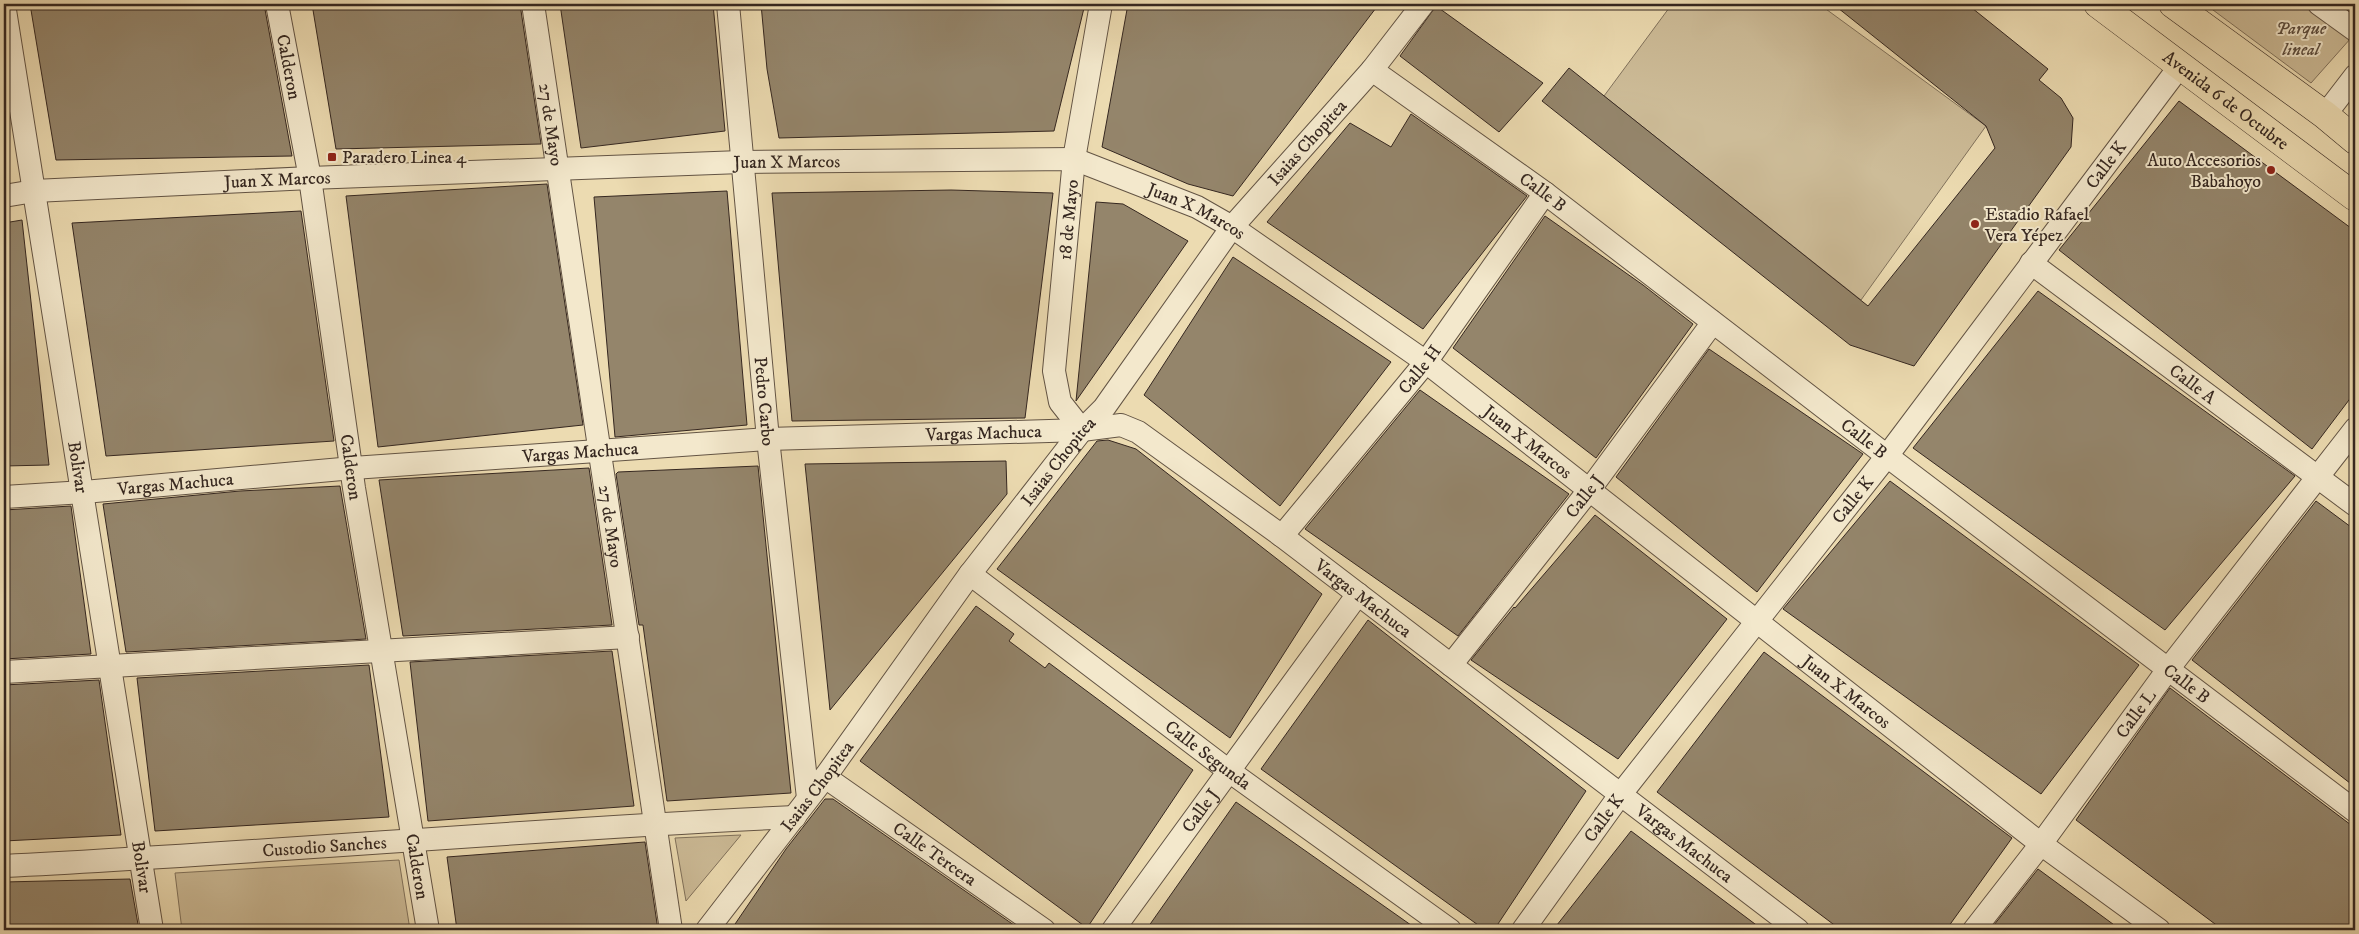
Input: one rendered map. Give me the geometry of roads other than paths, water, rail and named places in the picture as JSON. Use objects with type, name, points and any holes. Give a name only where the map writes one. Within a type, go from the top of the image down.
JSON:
[{"type":"main road","name":"Avenida 6 de Octubre","points":[[2098,4],[2355,197]]},
{"type":"main road","points":[[2173,4],[2325,115],[2355,140]]},
{"type":"street","name":"Bolivar","points":[[4,4],[84,492],[152,930]]},
{"type":"street","name":"Calderon","points":[[276,4],[310,178],[352,468],[428,930]]},
{"type":"street","name":"27 de Mayo","points":[[533,4],[671,930]]},
{"type":"street","name":"Pedro Carbo","points":[[728,4],[741,162],[768,439],[808,798]]},
{"type":"street","name":"18 de Mayo","points":[[1082,430],[1060,402],[1054,371],[1074,159],[1100,4]]},
{"type":"street","name":"Isaias Chopitea","points":[[707,930],[825,777],[970,574],[1082,430],[1104,408],[1232,227],[1372,70],[1423,4]]},
{"type":"street","points":[[2319,4],[2355,30]]},
{"type":"street","name":"Calle K","points":[[1523,930],[1620,795],[1887,456],[2180,66]]},
{"type":"street","name":"Calle B","points":[[1372,70],[1545,193],[1887,456],[2169,668],[2355,811]]},
{"type":"street","points":[[2325,115],[2355,76]]},
{"type":"street","name":"Juan X Marcos","points":[[4,196],[34,191],[310,178],[741,162],[1074,159],[1197,207],[1232,227],[1426,362],[2041,844],[2159,930]]},
{"type":"street","name":"Calle H","points":[[1282,536],[1426,362],[1545,193]]},
{"type":"street","name":"Calle A","points":[[2031,262],[2355,505]]},
{"type":"street","name":"Calle J","points":[[1451,665],[1590,489],[1708,329],[1711,321]]},
{"type":"street","name":"Vargas Machuca","points":[[4,497],[84,492],[352,468],[768,439],[1082,430],[1121,425],[1138,432],[1282,536],[1798,930]]},
{"type":"street","name":"Calle L","points":[[1974,930],[2041,844],[2169,668],[2355,429]]},
{"type":"street","name":"Calle Segunda","points":[[970,574],[1229,771],[1450,930]]},
{"type":"street","name":"Calle J","points":[[1113,930],[1358,594]]},
{"type":"street","points":[[4,672],[628,636]]},
{"type":"street","name":"Calle Tercera","points":[[825,777],[1044,930]]},
{"type":"street","name":"Custodio Sanches","points":[[4,866],[141,859],[655,823],[795,817]]},
{"type":"place","name":"Paradero Linea 4","points":[[332,157]]},
{"type":"place","name":"Auto Accesorios Babahoyo","points":[[2271,170]]},
{"type":"place","name":"Estadio Rafael Vera Yépez","points":[[1975,224]]},
{"type":"park label","name":"Parque lineal","points":[[2301,38]]}]
